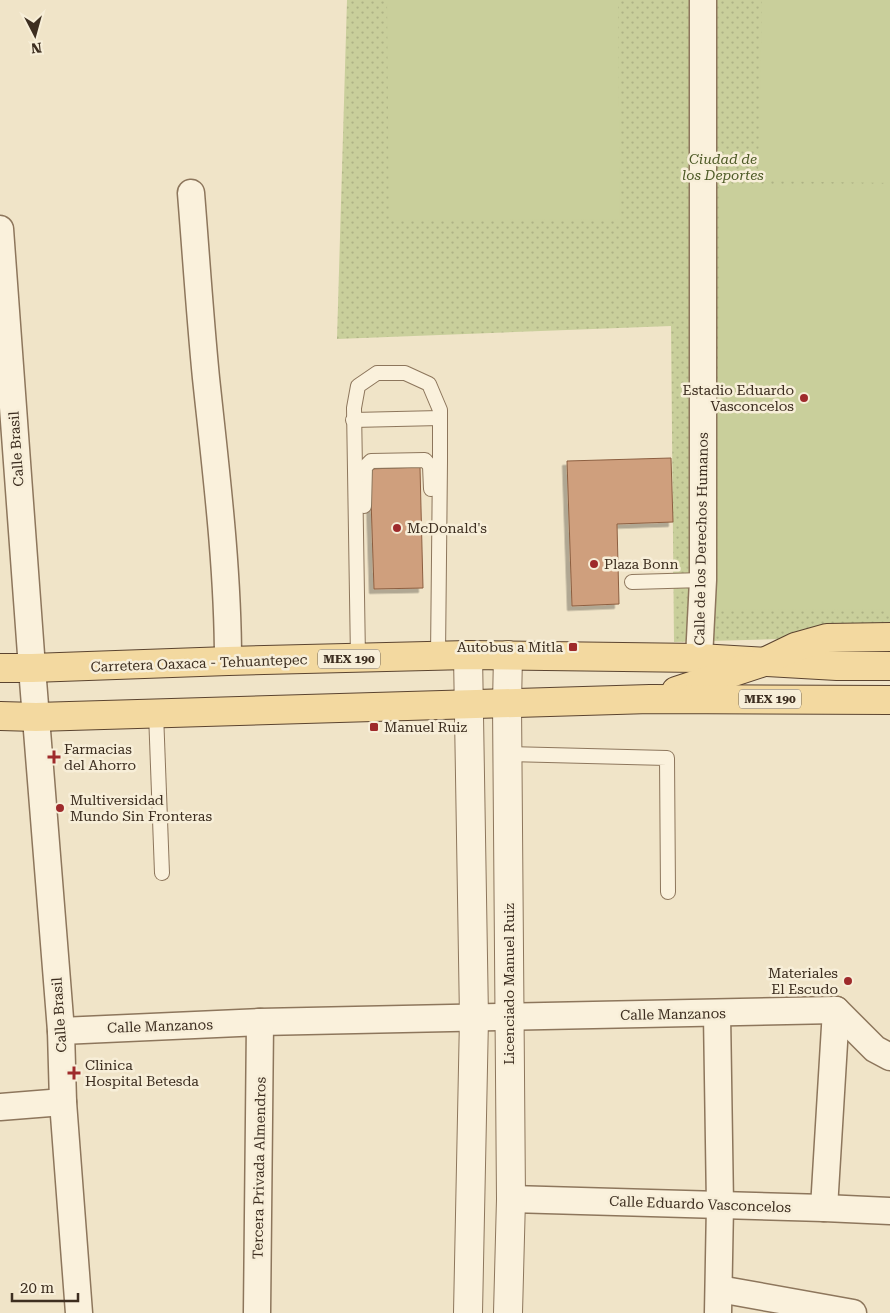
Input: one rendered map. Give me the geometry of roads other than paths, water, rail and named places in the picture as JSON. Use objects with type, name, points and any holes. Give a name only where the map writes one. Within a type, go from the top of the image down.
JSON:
[{"type":"main road","points":[[650,699],[764,662],[795,647],[827,638],[890,638]]},
{"type":"main road","name":"Carretera Oaxaca - Tehuantepec","points":[[0,668],[468,655],[698,658]]},
{"type":"main road","name":"MEX 190","points":[[698,658],[837,666],[890,666]]},
{"type":"main road","name":"MEX 190","points":[[0,716],[36,717],[650,699],[890,700]]},
{"type":"street","name":"Calle de los Derechos Humanos","points":[[698,658],[703,580],[703,0]]},
{"type":"street","points":[[191,193],[205,367],[221,521],[228,620],[228,661]]},
{"type":"street","name":"Calle Brasil","points":[[0,229],[61,1030],[63,1102],[79,1313]]},
{"type":"street","points":[[468,655],[474,1018],[468,1313]]},
{"type":"street","name":"Licenciado Manuel Ruiz","points":[[508,655],[511,1199],[508,1313]]},
{"type":"street","points":[[836,1010],[875,1049],[890,1057]]},
{"type":"street","points":[[824,1208],[836,1010]]},
{"type":"street","name":"Calle Manzanos","points":[[61,1030],[260,1022],[717,1014],[836,1010]]},
{"type":"street","points":[[717,1014],[720,1205],[719,1301],[853,1313]]},
{"type":"street","name":"Tercera Privada Almendros","points":[[257,1313],[260,1022]]},
{"type":"street","points":[[0,1107],[63,1102]]},
{"type":"street","name":"Calle Eduardo Vasconcelos","points":[[511,1199],[824,1208],[890,1212]]},
{"type":"lane","points":[[358,658],[354,408],[358,386],[377,373],[405,373],[429,384],[440,410],[438,656]]},
{"type":"lane","points":[[354,420],[440,418]]},
{"type":"lane","points":[[356,564],[362,549],[365,467],[371,461],[425,460],[430,466],[432,557],[439,576]]},
{"type":"lane","points":[[632,582],[703,580]]},
{"type":"lane","points":[[156,713],[162,874]]},
{"type":"lane","points":[[508,754],[667,758],[668,892]]},
{"type":"place","name":"Estadio Eduardo Vasconcelos","points":[[804,398]]},
{"type":"place","name":"McDonald's","points":[[397,528]]},
{"type":"place","name":"Plaza Bonn","points":[[594,564]]},
{"type":"place","name":"Autobus a Mitla","points":[[573,647]]},
{"type":"place","name":"Manuel Ruiz","points":[[374,727]]},
{"type":"place","name":"Farmacias del Ahorro","points":[[54,757]]},
{"type":"place","name":"Multiversidad Mundo Sin Fronteras","points":[[60,808]]},
{"type":"place","name":"Materiales El Escudo","points":[[848,981]]},
{"type":"place","name":"Clinica Hospital Betesda","points":[[74,1073]]},
{"type":"park label","name":"Ciudad de los Deportes","points":[[723,168]]}]
